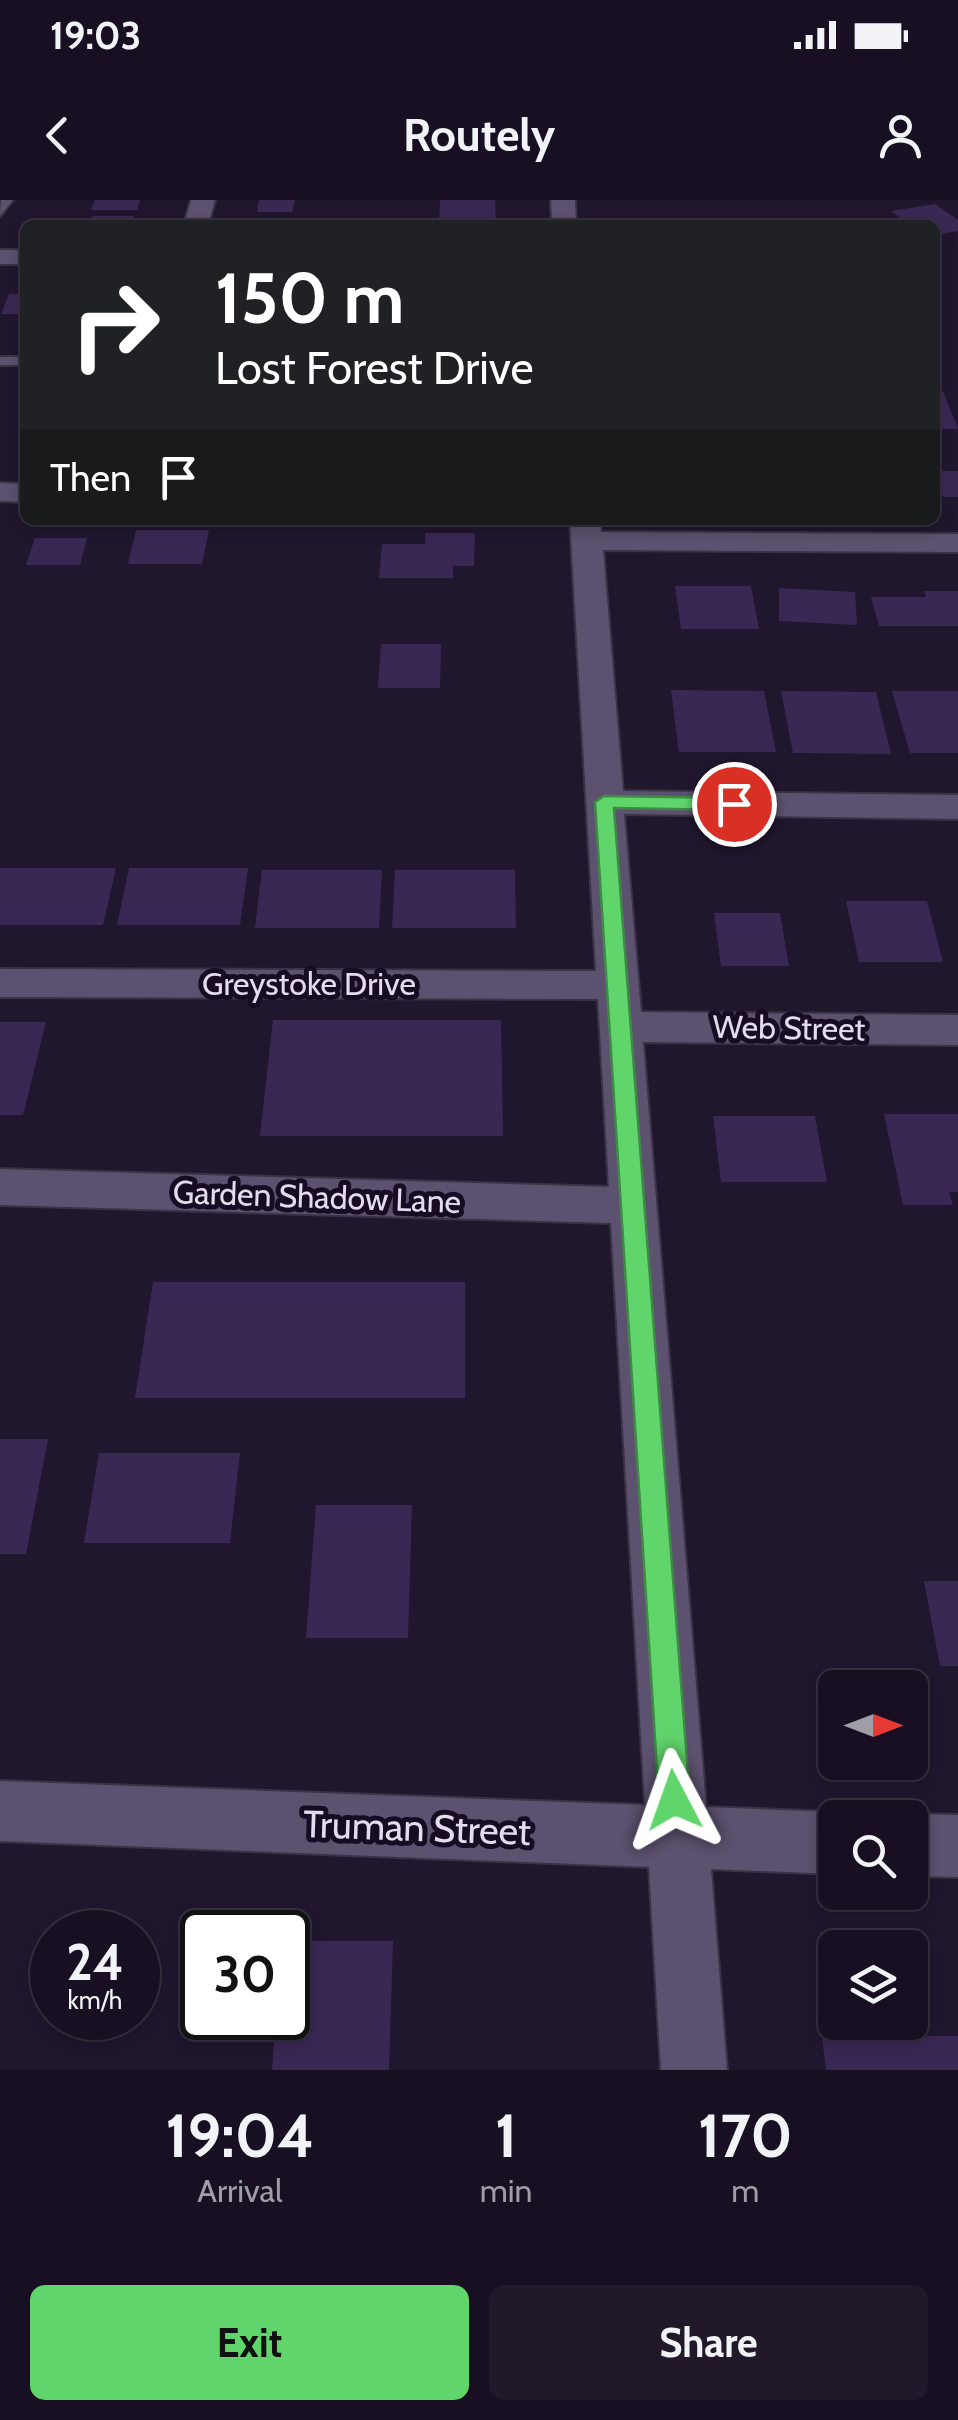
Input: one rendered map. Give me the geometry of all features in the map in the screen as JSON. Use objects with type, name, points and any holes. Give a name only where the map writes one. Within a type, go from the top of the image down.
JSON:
[{"type":"street","points":[[694,2070],[586,530],[958,543]]},
{"type":"street","points":[[604,802],[958,807]]},
{"type":"street","name":"Greystoke Drive","points":[[0,983],[619,1006]]},
{"type":"street","name":"Web Street","points":[[619,1006],[958,1030]]},
{"type":"street","name":"Garden Shadow Lane","points":[[0,1188],[634,1206]]},
{"type":"street","name":"Truman Street","points":[[0,1811],[818,1843]]},
{"type":"street","points":[[928,1845],[958,1846]]},
{"type":"lane","points":[[0,212],[7,200]]},
{"type":"building","points":[[95,200],[140,200],[137,210],[91,210]]},
{"type":"building","points":[[259,200],[295,200],[292,212],[257,212]]},
{"type":"building","points":[[440,200],[495,200],[496,220],[439,220]]},
{"type":"building","points":[[935,204],[958,220],[958,231],[940,234],[940,220],[903,220],[891,211]]},
{"type":"building","points":[[93,216],[134,216],[133,220],[91,220]]},
{"type":"building","points":[[9,294],[20,294],[20,314],[1,314]]},
{"type":"building","points":[[940,391],[943,391],[958,429],[940,429]]},
{"type":"building","points":[[940,471],[958,471],[958,497],[943,497]]},
{"type":"building","points":[[136,530],[209,530],[202,564],[128,564]]},
{"type":"building","points":[[425,533],[475,533],[474,566],[453,566],[453,578],[379,578],[382,544],[425,544]]},
{"type":"building","points":[[35,538],[87,538],[80,565],[26,565]]},
{"type":"building","points":[[675,586],[751,586],[759,629],[681,629]]},
{"type":"building","points":[[779,588],[855,592],[857,625],[779,621]]},
{"type":"building","points":[[924,591],[958,591],[958,626],[879,626],[871,597],[926,597]]},
{"type":"building","points":[[381,644],[441,644],[440,688],[378,688]]},
{"type":"building","points":[[671,690],[764,691],[776,752],[679,752]]},
{"type":"building","points":[[781,691],[876,692],[891,754],[793,753]]},
{"type":"building","points":[[892,691],[958,691],[958,753],[910,753]]},
{"type":"building","points":[[0,868],[116,868],[103,925],[0,925]]},
{"type":"building","points":[[129,868],[248,868],[240,925],[117,925]]},
{"type":"building","points":[[262,870],[382,870],[379,928],[255,928]]},
{"type":"building","points":[[395,870],[515,870],[516,928],[392,928]]},
{"type":"building","points":[[846,901],[927,901],[943,962],[859,962]]},
{"type":"building","points":[[714,913],[780,913],[789,966],[721,966]]},
{"type":"building","points":[[273,1020],[501,1020],[503,1136],[260,1136]]},
{"type":"building","points":[[0,1022],[46,1022],[23,1115],[0,1115]]},
{"type":"building","points":[[884,1114],[958,1114],[958,1192],[949,1192],[953,1205],[903,1205]]},
{"type":"building","points":[[713,1116],[815,1116],[827,1182],[721,1182]]},
{"type":"building","points":[[153,1282],[465,1282],[465,1398],[135,1398]]},
{"type":"building","points":[[0,1439],[48,1439],[26,1554],[0,1554]]},
{"type":"building","points":[[99,1453],[240,1453],[230,1543],[84,1543]]},
{"type":"building","points":[[316,1505],[412,1505],[408,1638],[306,1638]]},
{"type":"building","points":[[924,1581],[958,1581],[958,1666],[940,1666]]},
{"type":"building","points":[[310,1941],[393,1941],[389,2070],[272,2070],[274,2040],[310,2040]]},
{"type":"building","points":[[928,2036],[958,2036],[958,2070],[826,2070],[822,2040],[928,2040]]},
{"type":"route","points":[[674,1800],[604,802],[734,804]]}]
